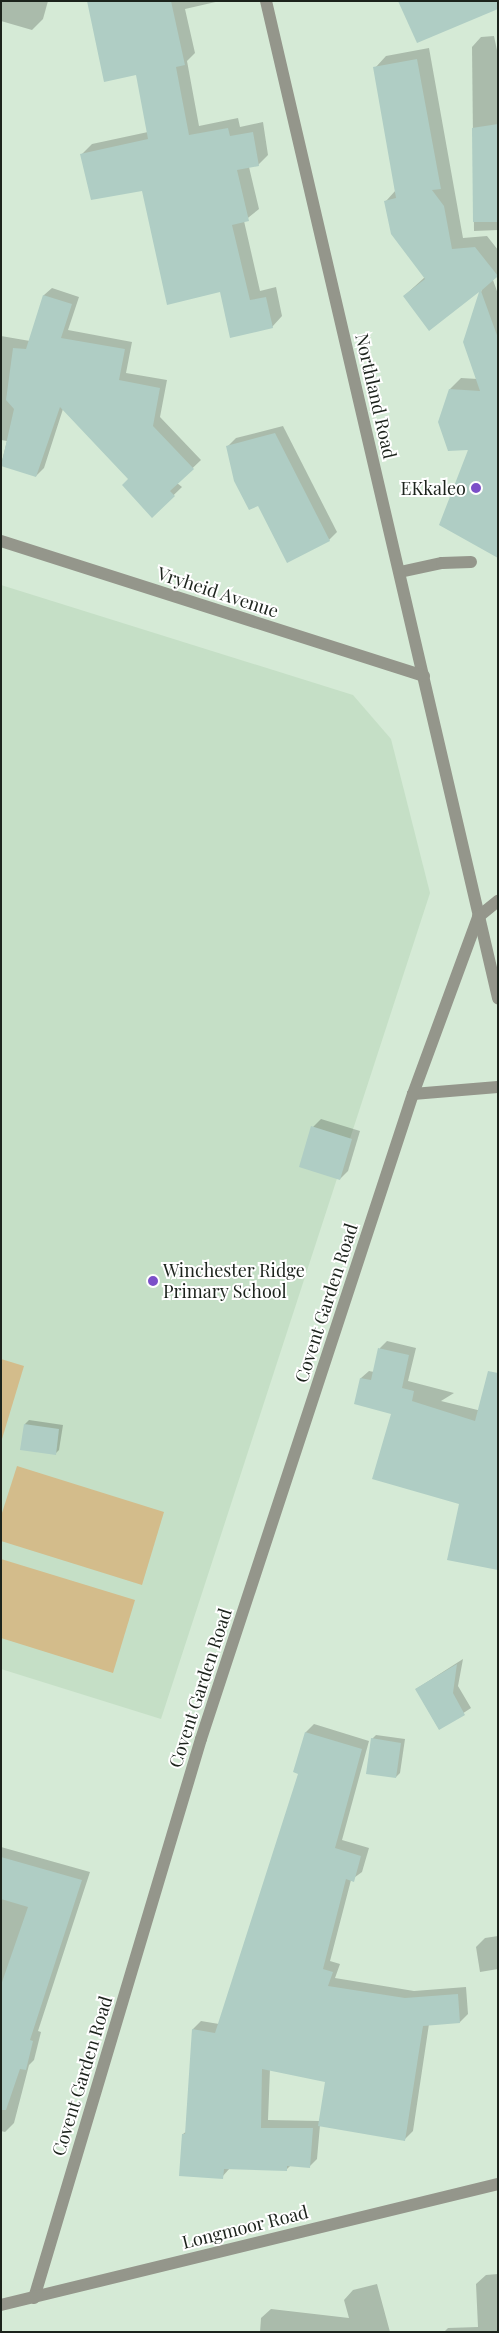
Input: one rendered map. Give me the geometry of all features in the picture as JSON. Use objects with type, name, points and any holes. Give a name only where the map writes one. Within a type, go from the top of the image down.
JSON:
[{"type":"street","name":"Northland Road","points":[[266,1],[498,998]]},
{"type":"street","name":"Vryheid Avenue","points":[[1,541],[424,676]]},
{"type":"street","points":[[400,572],[442,563],[471,562]]},
{"type":"street","points":[[478,917],[498,901]]},
{"type":"street","name":"Covent Garden Road","points":[[34,2298],[201,1739],[413,1094],[478,917]]},
{"type":"street","points":[[413,1094],[498,1087]]},
{"type":"street","name":"Longmoor Road","points":[[1,2305],[498,2184]]},
{"type":"shaded area","name":"Winchester Ridge Primary School","points":[[1,585],[353,695],[391,739],[430,893],[161,1719],[1,1669]]},
{"type":"shaded area","points":[[1,1359],[24,1366],[2,1439],[1,1439]]},
{"type":"shaded area","points":[[17,1466],[164,1512],[142,1585],[1,1541],[1,1516]]},
{"type":"shaded area","points":[[1,1559],[135,1600],[113,1673],[1,1638]]},
{"type":"building","points":[[87,1],[171,1],[185,65],[176,67],[189,135],[228,128],[230,136],[253,132],[259,166],[237,170],[249,221],[232,225],[250,300],[266,297],[273,328],[230,338],[220,292],[167,305],[142,191],[91,200],[80,154],[148,139],[136,75],[104,82]]},
{"type":"building","points":[[398,1],[498,1],[498,9],[417,43]]},
{"type":"building","points":[[417,59],[441,189],[432,190],[444,206],[452,249],[475,247],[498,276],[481,291],[498,338],[498,558],[439,525],[468,450],[448,451],[438,422],[449,389],[480,391],[463,342],[479,292],[429,331],[403,296],[425,279],[391,234],[384,201],[396,198],[373,67]]},
{"type":"building","points":[[498,124],[498,222],[473,222],[472,128]]},
{"type":"building","points":[[43,295],[72,304],[61,338],[125,349],[119,380],[160,388],[153,426],[194,469],[170,491],[175,496],[152,518],[122,485],[128,479],[60,407],[36,477],[1,466],[14,409],[6,400],[13,348],[26,349]]},
{"type":"building","points":[[275,433],[330,541],[287,563],[258,506],[249,510],[234,481],[226,446]]},
{"type":"building","points":[[311,1126],[352,1139],[340,1180],[299,1167]]},
{"type":"building","points":[[378,1348],[409,1355],[402,1388],[414,1391],[412,1401],[475,1421],[488,1371],[498,1373],[498,1570],[447,1560],[459,1504],[372,1479],[391,1414],[354,1404],[360,1378],[371,1380]]},
{"type":"building","points":[[24,1424],[59,1429],[56,1455],[20,1450]]},
{"type":"building","points":[[457,1664],[453,1693],[465,1715],[439,1730],[415,1689]]},
{"type":"building","points":[[305,1732],[362,1749],[335,1848],[361,1856],[354,1882],[346,1879],[323,1969],[333,1972],[328,1986],[405,1998],[458,1994],[460,2023],[423,2026],[405,2141],[318,2126],[325,2082],[262,2069],[261,2128],[313,2128],[310,2168],[287,2166],[287,2171],[224,2169],[223,2179],[179,2176],[182,2134],[185,2134],[192,2029],[215,2033],[298,1774],[293,1772]]},
{"type":"building","points":[[371,1738],[401,1743],[396,1778],[366,1774]]},
{"type":"building","points":[[1,1857],[82,1880],[30,2040],[33,2041],[26,2070],[20,2069],[6,2110],[1,2110],[1,1985],[28,1907],[1,1899]]},
{"type":"place","name":"EKkaleo","points":[[476,488]]},
{"type":"place","name":"Winchester Ridge Primary School","points":[[153,1281]]}]
